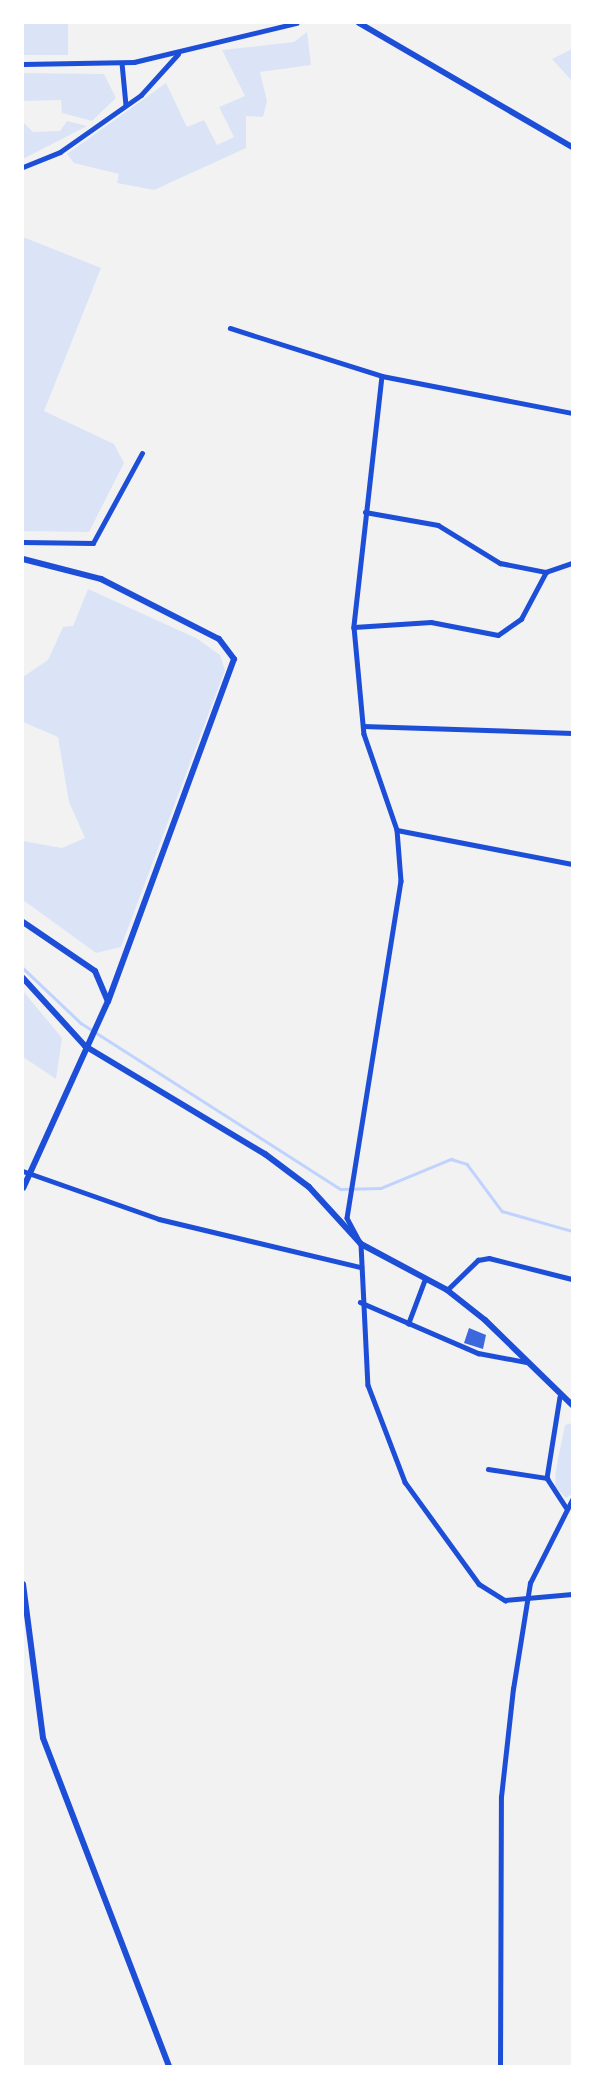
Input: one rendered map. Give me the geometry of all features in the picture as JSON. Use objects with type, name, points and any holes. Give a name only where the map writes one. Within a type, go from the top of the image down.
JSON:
[{"type":"street","points":[[23,64],[122,63],[179,53],[296,23]]},
{"type":"street","points":[[359,23],[572,147]]},
{"type":"street","points":[[23,167],[60,152],[126,105],[179,53]]},
{"type":"street","points":[[122,63],[126,105]]},
{"type":"street","points":[[230,328],[382,376],[572,413]]},
{"type":"street","points":[[382,376],[354,627],[363,726],[397,830],[401,881],[394,957],[348,1218],[361,1244],[360,1302],[374,1412],[405,1482],[489,1594],[527,1597],[572,1594]]},
{"type":"street","points":[[23,542],[93,543],[142,453]]},
{"type":"street","points":[[365,512],[438,525],[493,561],[546,572],[572,563]]},
{"type":"street","points":[[23,558],[101,579],[219,639],[234,659],[108,1000],[26,1171],[23,1188]]},
{"type":"street","points":[[354,627],[431,622],[498,635],[521,619],[546,572]]},
{"type":"street","points":[[363,726],[572,733]]},
{"type":"street","points":[[397,830],[572,864]]},
{"type":"street","points":[[23,922],[95,971],[108,1000]]},
{"type":"street","points":[[23,978],[86,1043],[265,1154],[309,1188],[361,1244],[447,1290],[530,1362],[560,1397],[572,1405]]},
{"type":"street","points":[[26,1171],[159,1219],[361,1267]]},
{"type":"street","points":[[447,1290],[478,1260],[489,1258],[572,1279]]},
{"type":"street","points":[[408,1324],[425,1279]]},
{"type":"street","points":[[360,1302],[408,1324],[499,1359],[530,1362]]},
{"type":"street","points":[[560,1397],[547,1478],[566,1507]]},
{"type":"street","points":[[488,1469],[547,1478]]},
{"type":"street","points":[[500,2066],[501,1797],[527,1597],[566,1507],[572,1500]]},
{"type":"street","points":[[23,1584],[43,1738],[169,2066]]},
{"type":"shaded area","points":[[23,23],[68,23],[68,55],[23,55]]},
{"type":"shaded area","points":[[307,32],[311,65],[260,72],[267,101],[263,117],[246,116],[246,148],[154,190],[117,183],[119,174],[74,163],[67,154],[166,83],[187,127],[204,120],[217,145],[234,137],[219,107],[245,96],[222,50],[294,42]]},
{"type":"shaded area","points":[[572,49],[572,81],[552,59]]},
{"type":"shaded area","points":[[23,73],[104,74],[116,98],[92,121],[62,113],[61,100],[23,101]]},
{"type":"shaded area","points":[[67,121],[87,126],[23,159],[23,122],[33,132],[60,131]]},
{"type":"shaded area","points":[[23,237],[101,268],[44,411],[114,444],[124,463],[89,532],[23,531]]},
{"type":"shaded area","points":[[88,589],[196,638],[220,655],[225,670],[121,947],[96,953],[23,900],[23,841],[62,848],[85,838],[69,802],[58,737],[23,722],[23,677],[48,660],[63,627],[73,626]]},
{"type":"shaded area","points":[[23,991],[62,1038],[56,1079],[23,1057]]},
{"type":"shaded area","points":[[572,1423],[572,1494],[566,1498],[555,1487],[556,1469],[565,1425]]},
{"type":"building","points":[[469,1328],[486,1335],[483,1349],[464,1343]]},
{"type":"waterway","points":[[23,968],[81,1023],[341,1189],[381,1188],[451,1159],[467,1164],[502,1211],[572,1231]]}]
